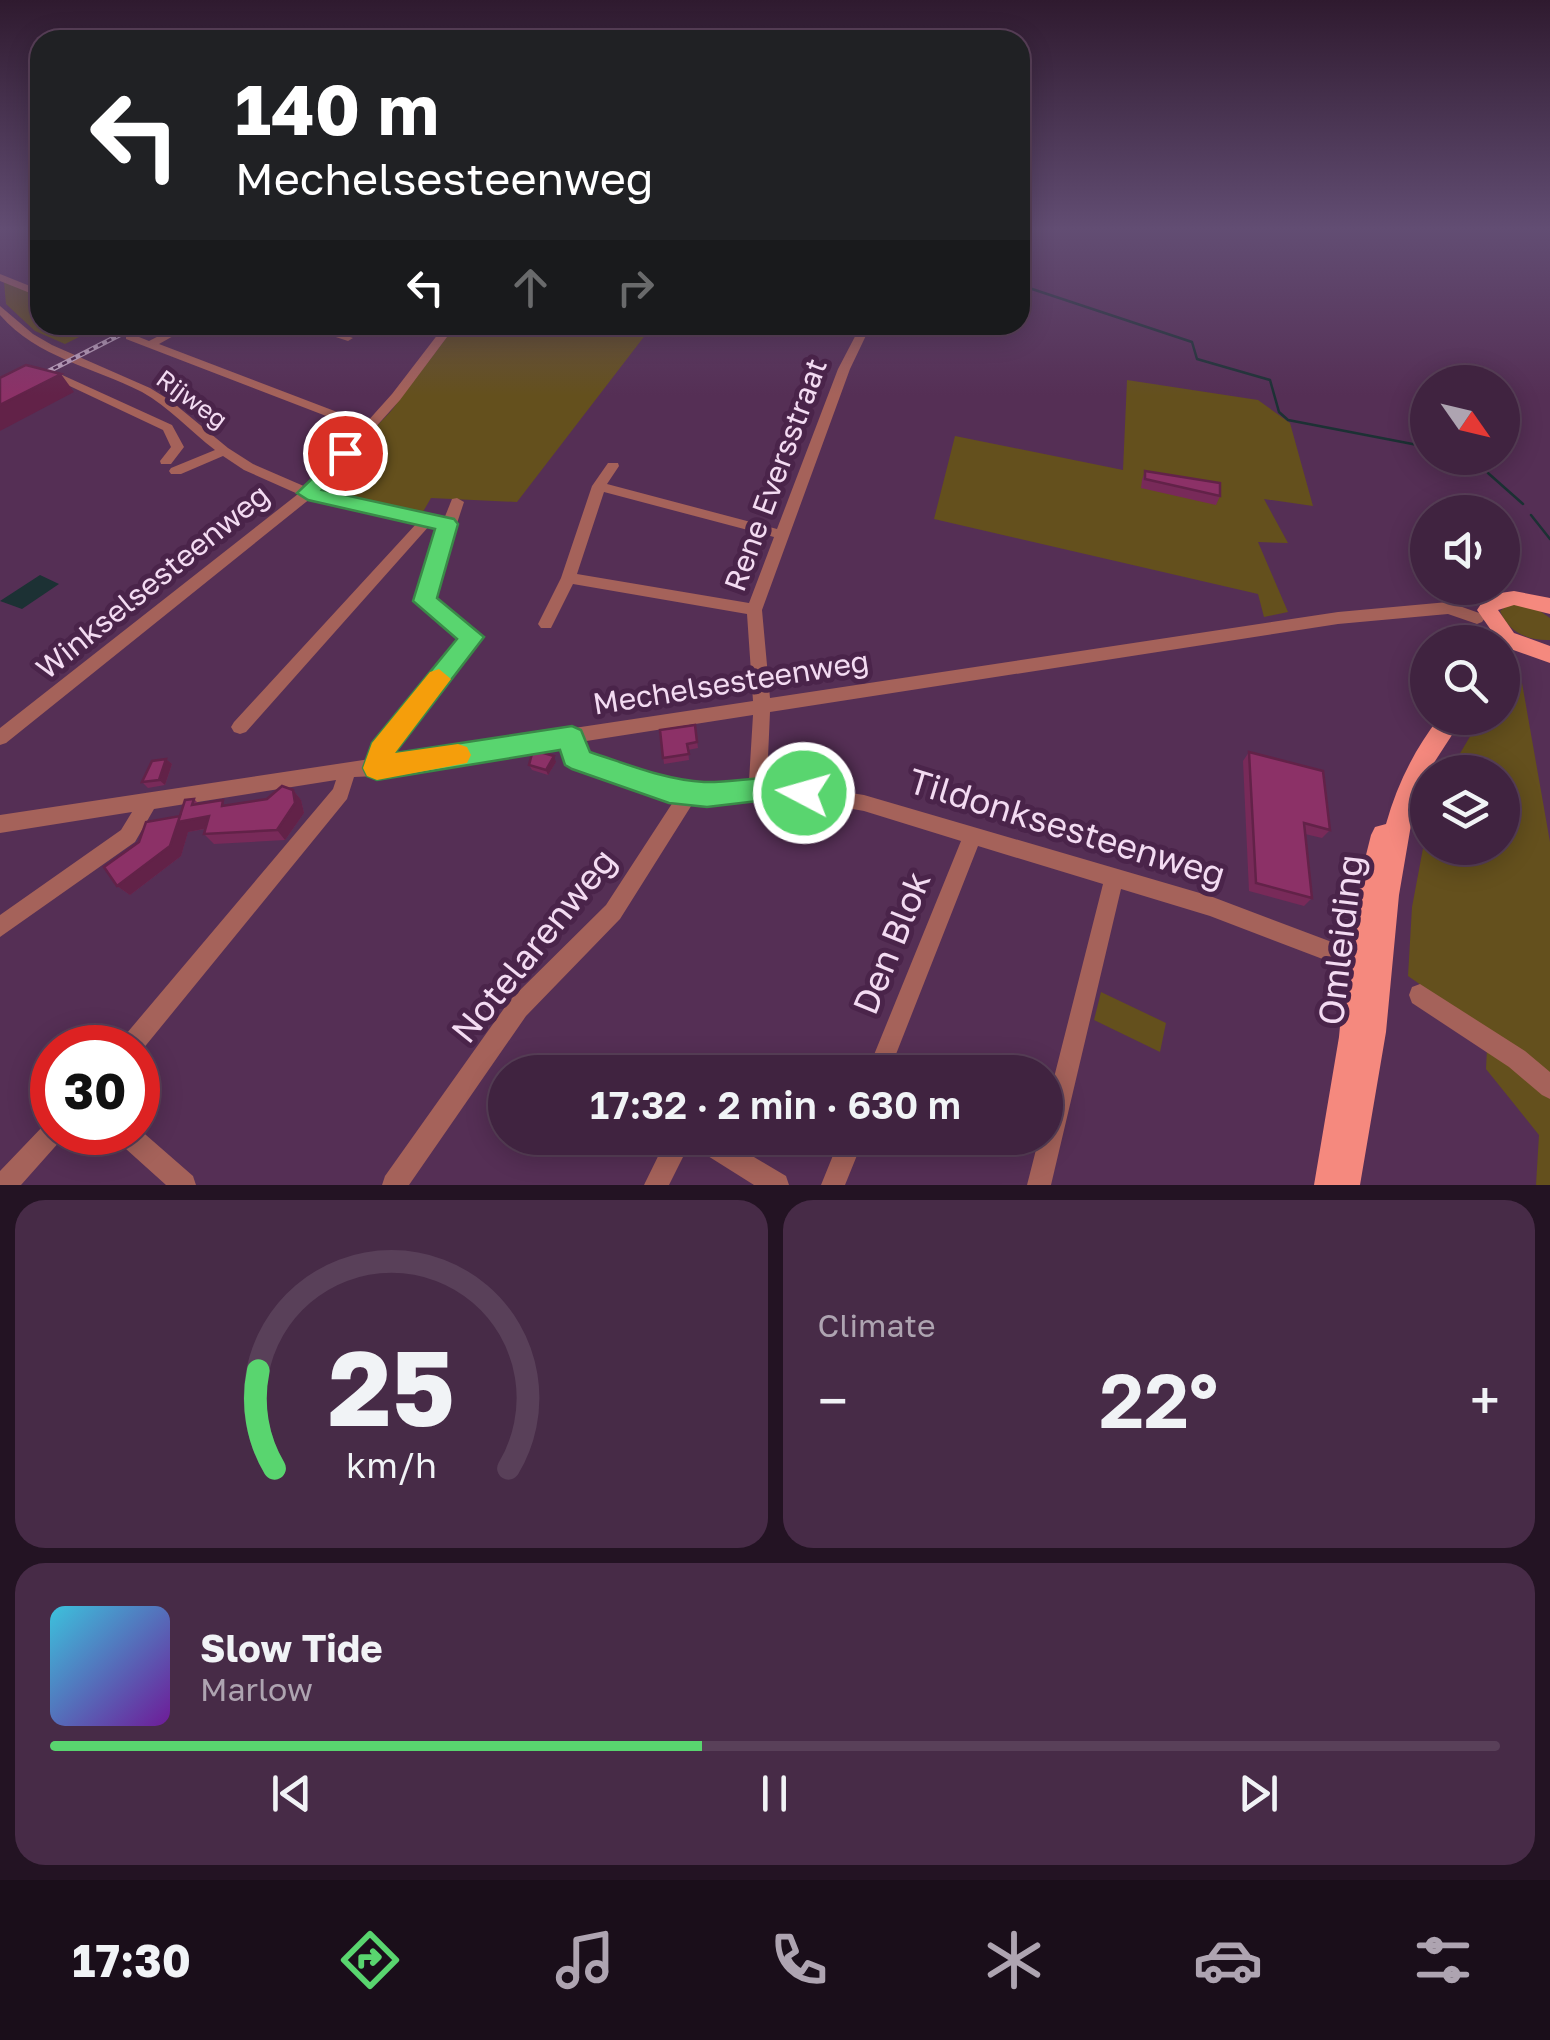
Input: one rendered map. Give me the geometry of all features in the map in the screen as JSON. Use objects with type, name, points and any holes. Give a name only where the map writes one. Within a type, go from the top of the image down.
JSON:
[{"type":"main road","points":[[1486,625],[1484,593],[1496,590],[1526,594],[1550,604]]},
{"type":"main road","points":[[1486,625],[1487,610],[1499,598],[1550,604]]},
{"type":"main road","name":"Omleiding","points":[[1344,1185],[1370,965],[1376,860],[1403,778],[1424,735]]},
{"type":"main road","name":"Omleiding","points":[[1330,1185],[1398,825],[1424,755],[1439,735]]},
{"type":"street","name":"Rijweg","points":[[0,309],[21,330],[167,402],[224,451],[308,493],[447,524]]},
{"type":"street","points":[[151,344],[169,335]]},
{"type":"street","points":[[338,335],[348,338]]},
{"type":"street","name":"Winkselsesteenweg","points":[[1,735],[308,493],[369,428],[443,335]]},
{"type":"street","name":"Rene Eversstraat","points":[[758,787],[760,708],[754,610],[844,368],[861,335]]},
{"type":"street","points":[[130,336],[369,428]]},
{"type":"street","points":[[53,379],[60,377],[168,428],[178,448],[168,466],[224,451]]},
{"type":"street","points":[[546,624],[568,578],[599,486],[613,466]]},
{"type":"street","points":[[599,486],[780,534]]},
{"type":"street","points":[[377,768],[381,752],[472,637],[424,601],[457,502]]},
{"type":"street","points":[[240,727],[427,520]]},
{"type":"street","points":[[568,578],[754,610]]},
{"type":"street","name":"Mechelsesteenweg","points":[[0,824],[1412,609],[1452,608],[1484,625]]},
{"type":"street","name":"Tildonksesteenweg","points":[[572,738],[574,757],[582,761],[688,795],[758,787],[864,803],[971,838],[1230,912],[1370,965]]},
{"type":"street","points":[[149,1025],[333,804],[347,772]]},
{"type":"street","name":"Notelarenweg","points":[[394,1185],[518,1008],[613,912],[688,795]]},
{"type":"street","points":[[0,927],[128,836],[147,803]]},
{"type":"street","name":"Den Blok","points":[[885,1055],[971,838]]},
{"type":"street","points":[[1039,1185],[1114,879]]},
{"type":"street","points":[[1420,995],[1517,1059],[1550,1087]]},
{"type":"street","points":[[4,1185],[32,1155]]},
{"type":"street","points":[[150,1155],[184,1185]]},
{"type":"street","points":[[656,1185],[671,1155]]},
{"type":"street","points":[[728,1155],[777,1185]]},
{"type":"street","points":[[833,1185],[845,1155]]},
{"type":"shaded area","points":[[4,284],[30,291],[30,326],[6,304]]},
{"type":"shaded area","points":[[44,335],[81,336],[65,344]]},
{"type":"shaded area","points":[[448,335],[645,335],[517,502],[431,498],[417,522],[315,492],[391,411]]},
{"type":"shaded area","points":[[1127,380],[1258,400],[1290,423],[1313,506],[1264,499],[1288,543],[1258,542],[1288,612],[1264,617],[1258,594],[934,519],[955,436],[1123,470]]},
{"type":"shaded area","points":[[40,575],[59,584],[22,609],[0,601]]},
{"type":"shaded area","points":[[1508,605],[1537,609],[1550,618],[1550,640],[1520,633],[1520,625],[1510,625],[1500,611]]},
{"type":"shaded area","points":[[1522,683],[1550,842],[1550,1075],[1408,976],[1412,907],[1420,865],[1520,865],[1520,755],[1459,755],[1471,735],[1520,735]]},
{"type":"shaded area","points":[[1101,992],[1166,1023],[1160,1052],[1094,1020]]},
{"type":"shaded area","points":[[1487,1049],[1550,1094],[1550,1185],[1536,1185],[1539,1135],[1486,1069]]},
{"type":"building","points":[[26,365],[61,374],[0,405],[0,378]]},
{"type":"building","points":[[1145,471],[1220,483],[1220,496],[1145,479]]},
{"type":"building","points":[[695,725],[697,742],[687,744],[689,754],[663,758],[660,730]]},
{"type":"building","points":[[533,750],[554,756],[546,770],[529,765]]},
{"type":"building","points":[[1249,752],[1323,771],[1330,830],[1304,823],[1312,898],[1256,883]]},
{"type":"building","points":[[166,759],[159,780],[142,782],[152,761]]},
{"type":"building","points":[[282,786],[293,790],[295,803],[277,830],[204,834],[209,816],[178,822],[185,800],[194,799],[192,805],[223,800],[222,806],[267,799]]},
{"type":"building","points":[[180,816],[170,846],[117,886],[104,867],[139,842],[146,822]]},
{"type":"waterway","points":[[1030,288],[1192,342],[1197,359],[1270,380],[1279,412],[1288,420],[1410,444]]},
{"type":"waterway","points":[[1490,475],[1523,504]]},
{"type":"waterway","points":[[1531,515],[1550,539]]},
{"type":"railway","points":[[0,396],[119,335]]},
{"type":"slow traffic","points":[[439,679],[381,752],[377,768],[458,755]]},
{"type":"route","points":[[345,453],[308,493],[447,524],[424,601],[472,637],[381,752],[377,768],[572,738],[574,757],[582,761],[688,795],[758,787],[804,793]]}]
